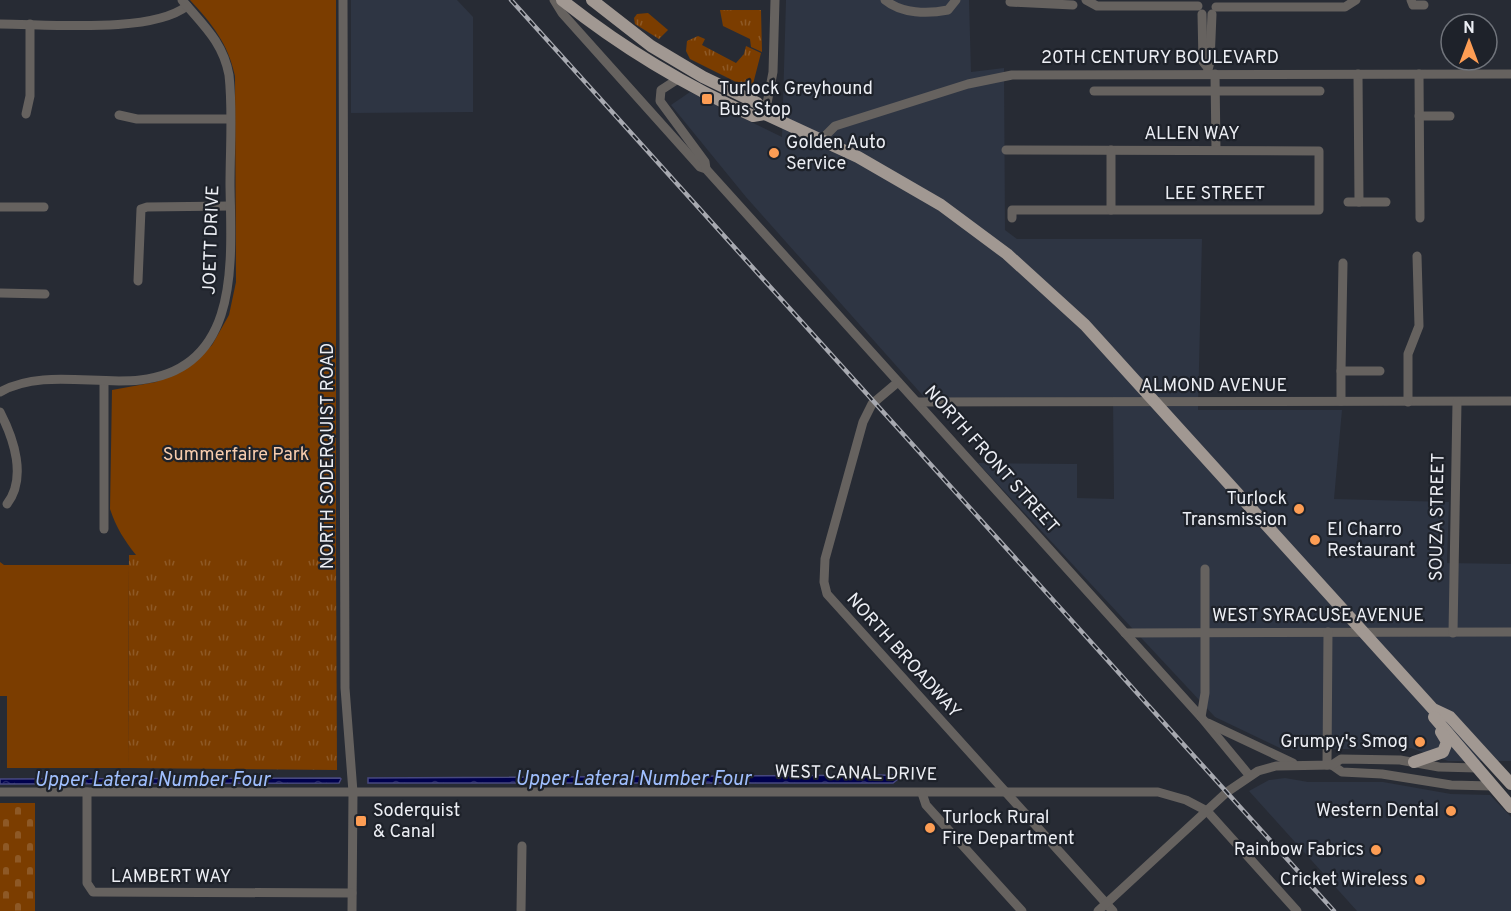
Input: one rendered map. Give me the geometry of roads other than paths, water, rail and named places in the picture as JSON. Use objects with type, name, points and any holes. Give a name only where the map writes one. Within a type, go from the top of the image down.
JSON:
[{"type":"main road","points":[[562,0],[618,42],[678,78],[753,116],[765,114]]},
{"type":"main road","points":[[591,0],[651,46],[703,77],[757,103],[765,114],[822,139],[909,185],[991,241],[1057,297],[1364,632],[1511,807]]},
{"type":"main road","points":[[1414,762],[1421,757],[1440,755],[1445,749],[1446,741],[1435,726],[1434,713]]},
{"type":"main road","points":[[1434,713],[1450,717],[1511,785]]},
{"type":"main road","points":[[1477,768],[1511,768]]},
{"type":"main road","points":[[1492,786],[1511,785]]},
{"type":"street","name":"NORTH SODERQUIST ROAD","points":[[344,0],[345,678],[353,792],[352,911]]},
{"type":"street","name":"NORTH FRONT STREET","points":[[554,0],[562,13],[700,167],[706,169],[917,402],[1203,720],[1249,775]]},
{"type":"street","points":[[765,114],[773,72],[774,0]]},
{"type":"street","points":[[885,0],[899,9],[918,12],[948,10],[956,0]]},
{"type":"street","points":[[1086,0],[1097,6],[1200,7],[1346,7],[1356,0]]},
{"type":"street","points":[[1411,0],[1413,4],[1424,5]]},
{"type":"street","points":[[1010,2],[1042,1],[1049,5],[1073,5]]},
{"type":"street","points":[[0,24],[139,23],[167,18],[185,3]]},
{"type":"street","name":"JOETT DRIVE","points":[[0,392],[20,384],[40,381],[136,380],[164,374],[188,361],[208,341],[221,318],[228,297],[229,75],[222,51],[210,30],[185,3]]},
{"type":"street","points":[[1200,7],[1203,62],[1215,91],[1215,150]]},
{"type":"street","points":[[1209,72],[1214,7]]},
{"type":"street","points":[[26,114],[30,96],[30,24]]},
{"type":"street","name":"20TH CENTURY BOULEVARD","points":[[822,139],[835,126],[968,84],[1002,76],[1209,72],[1511,74]]},
{"type":"street","points":[[1358,74],[1359,202]]},
{"type":"street","points":[[1419,74],[1420,218]]},
{"type":"street","name":"NORTH FRONT STREET","points":[[678,78],[662,90],[660,101],[665,112],[705,162],[706,169]]},
{"type":"street","points":[[1094,91],[1320,91]]},
{"type":"street","points":[[119,115],[137,119],[230,119]]},
{"type":"street","points":[[1419,116],[1450,116]]},
{"type":"street","name":"ALLEN WAY","points":[[1006,150],[1319,151],[1320,210]]},
{"type":"street","points":[[1111,150],[1111,210]]},
{"type":"street","points":[[1348,202],[1386,202]]},
{"type":"street","points":[[138,281],[141,209],[230,206]]},
{"type":"street","points":[[0,207],[44,207]]},
{"type":"street","name":"LEE STREET","points":[[1012,218],[1012,210],[1320,210]]},
{"type":"street","points":[[1408,402],[1408,354],[1419,326],[1417,256]]},
{"type":"street","points":[[1341,401],[1343,263]]},
{"type":"street","points":[[0,293],[45,294]]},
{"type":"street","points":[[1341,371],[1380,371]]},
{"type":"street","points":[[104,381],[104,529]]},
{"type":"street","name":"NORTH BROADWAY","points":[[898,382],[872,404],[863,422],[825,559],[824,587],[832,603],[1110,907]]},
{"type":"street","name":"ALMOND AVENUE","points":[[917,402],[1511,401]]},
{"type":"street","name":"SOUZA STREET","points":[[1453,633],[1457,402]]},
{"type":"street","points":[[0,412],[12,441],[17,472],[14,492],[7,504]]},
{"type":"street","points":[[1205,569],[1205,706],[1203,720],[1298,766]]},
{"type":"street","points":[[1328,632],[1329,765]]},
{"type":"street","name":"WEST SYRACUSE AVENUE","points":[[1125,633],[1511,632]]},
{"type":"street","points":[[1098,911],[1110,907],[1207,811],[1249,775],[1276,766],[1329,765],[1341,759],[1414,762],[1439,767],[1477,768]]},
{"type":"street","points":[[1329,765],[1342,772],[1382,774],[1450,785],[1492,786]]},
{"type":"street","name":"WEST CANAL DRIVE","points":[[0,792],[1158,792],[1179,797],[1207,811]]},
{"type":"street","name":"LAMBERT WAY","points":[[87,792],[87,883],[93,892],[352,893]]},
{"type":"street","points":[[922,793],[926,805],[1022,911]]},
{"type":"street","points":[[1207,811],[1297,911]]},
{"type":"street","points":[[521,911],[522,846]]},
{"type":"water","name":"Upper Lateral Number Four","points":[[893,775],[898,779],[893,783],[368,783],[368,778]]},
{"type":"water","name":"Upper Lateral Number Four","points":[[0,779],[341,779],[339,783],[0,784]]},
{"type":"railway","points":[[511,0],[1334,911]]},
{"type":"place","name":"Turlock Greyhound Bus Stop","points":[[707,99]]},
{"type":"place","name":"Golden Auto Service","points":[[774,153]]},
{"type":"place","name":"Turlock Transmission","points":[[1299,509]]},
{"type":"place","name":"El Charro Restaurant","points":[[1315,540]]},
{"type":"place","name":"Grumpy's Smog","points":[[1420,742]]},
{"type":"place","name":"Western Dental","points":[[1451,811]]},
{"type":"place","name":"Soderquist & Canal","points":[[361,821]]},
{"type":"place","name":"Turlock Rural Fire Department","points":[[930,828]]},
{"type":"place","name":"Rainbow Fabrics","points":[[1376,850]]},
{"type":"place","name":"Cricket Wireless","points":[[1420,880]]},
{"type":"park label","name":"Summerfaire Park","points":[[236,455]]}]
